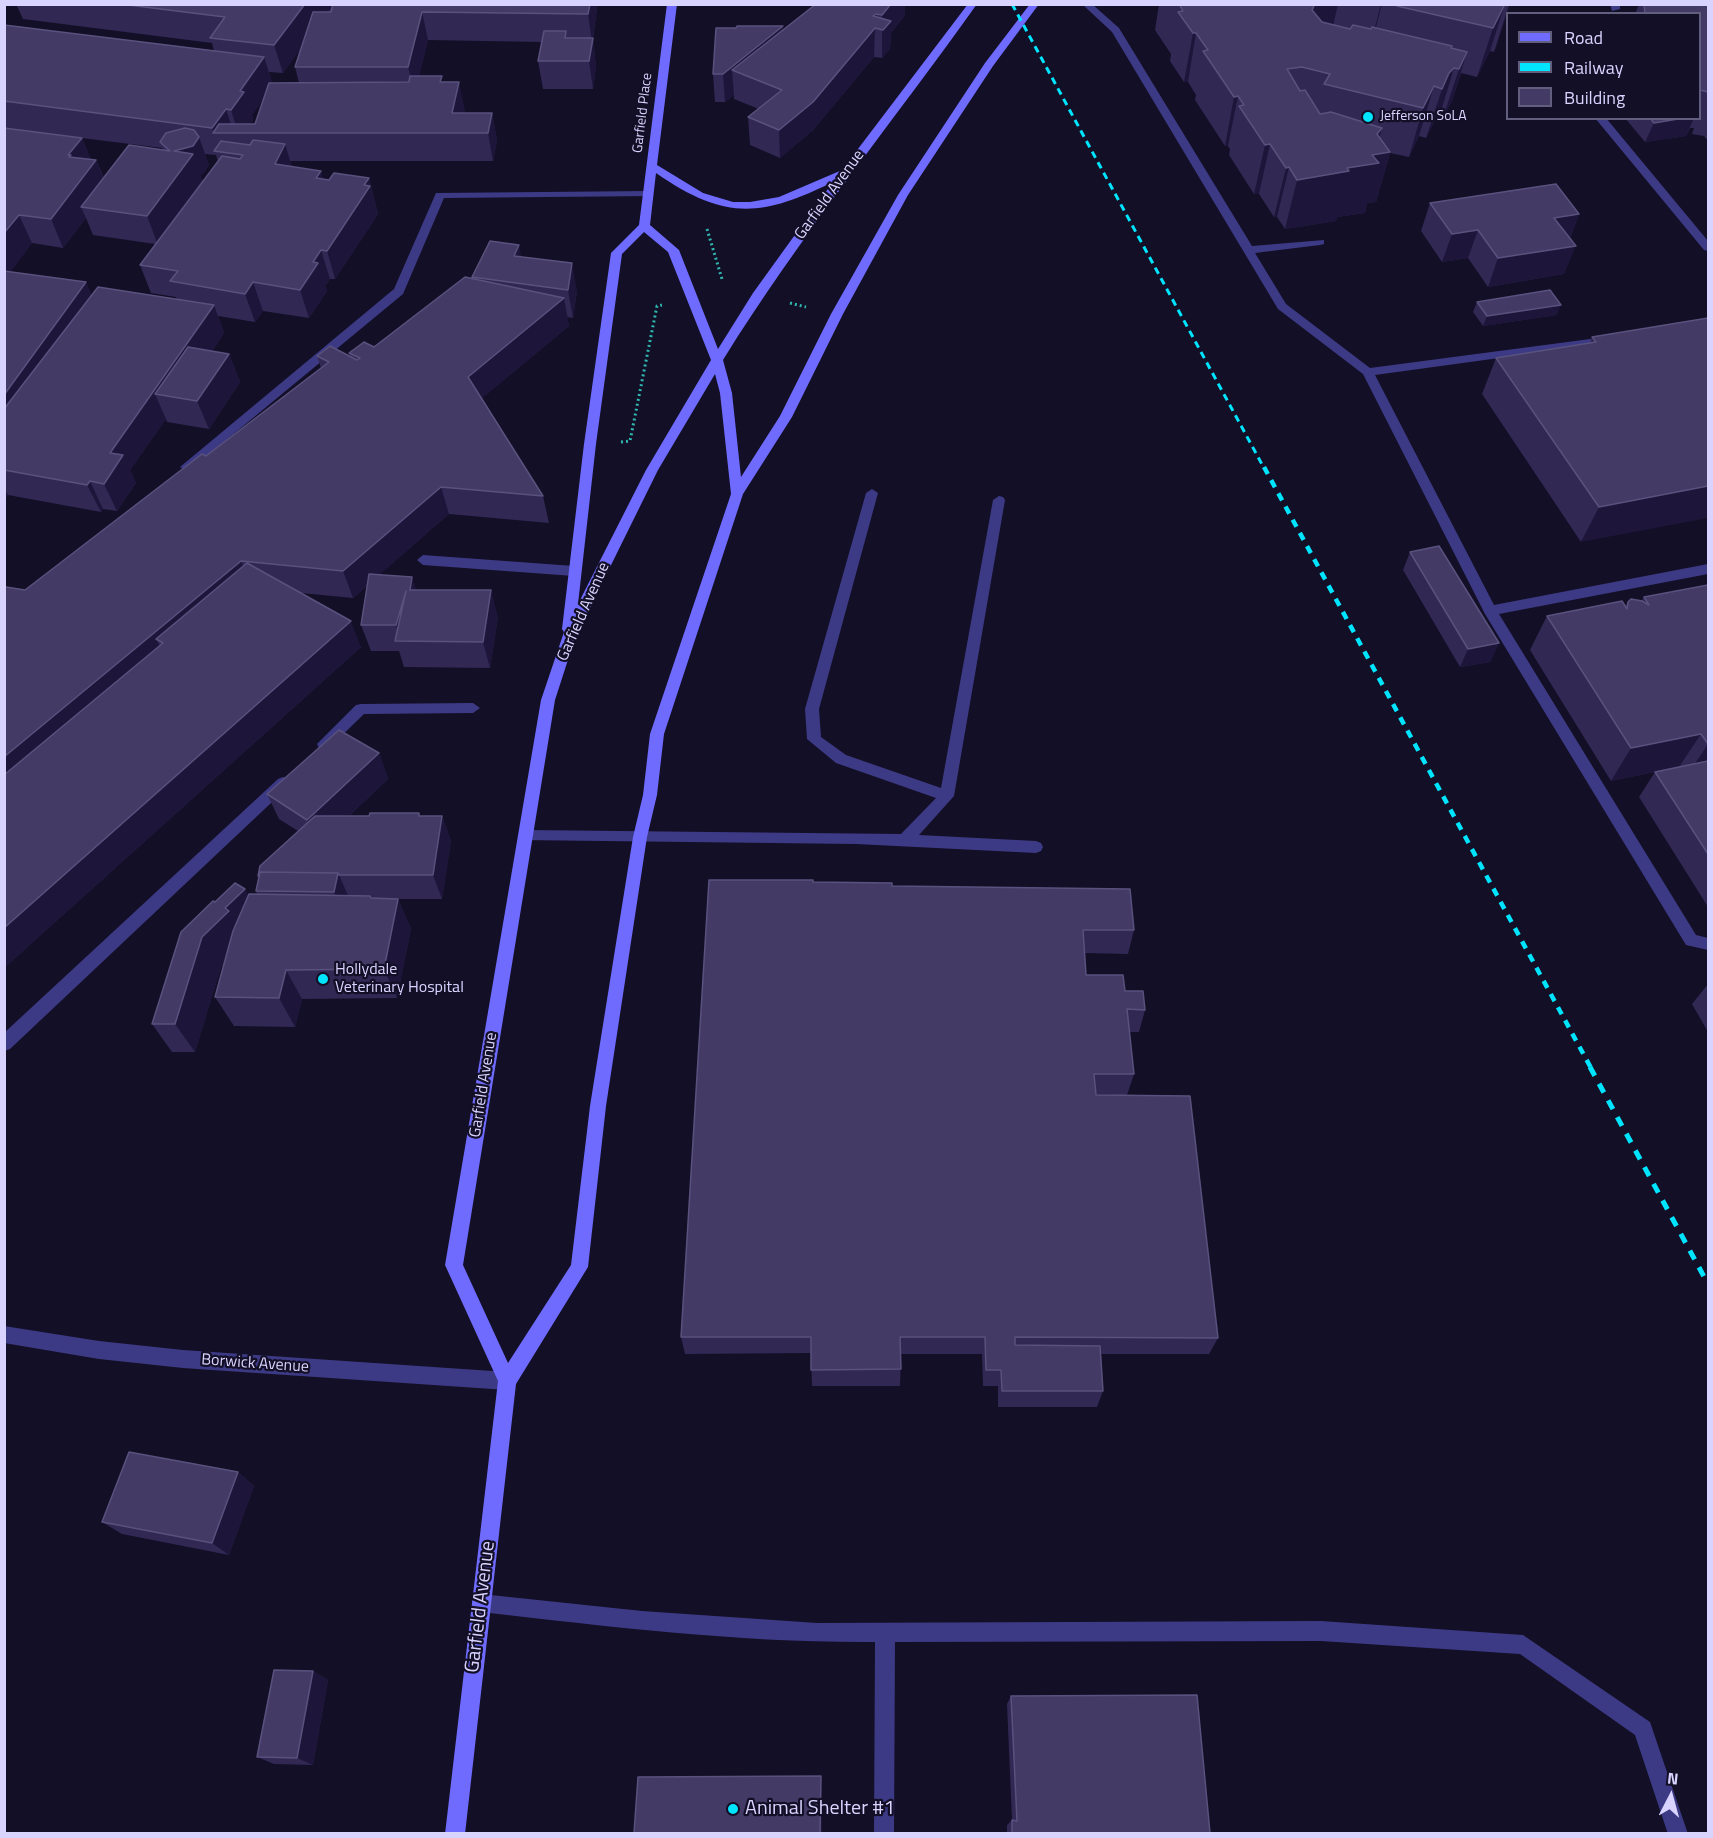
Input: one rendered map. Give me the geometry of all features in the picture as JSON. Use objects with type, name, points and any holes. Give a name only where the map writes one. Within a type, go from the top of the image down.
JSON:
[{"type":"main road","name":"Garfield Place","points":[[644,226],[672,4]]},
{"type":"main road","name":"Garfield Avenue","points":[[507,1382],[454,1265],[548,700],[568,638],[652,470],[757,296],[846,172],[973,4]]},
{"type":"main road","name":"Garfield Avenue","points":[[455,1833],[507,1382],[579,1266],[598,1106],[640,837],[650,795],[657,734],[675,676],[737,494],[786,417],[837,314],[903,195],[989,65],[1035,4]]},
{"type":"main road","points":[[652,166],[715,202],[737,205],[764,204],[798,196],[846,172]]},
{"type":"main road","points":[[568,638],[574,571],[617,253],[644,226],[673,250],[717,360],[726,393],[737,494]]},
{"type":"street","points":[[1086,4],[1116,30],[1282,306],[1368,372],[1490,611],[1691,940],[1708,944]]},
{"type":"street","points":[[1602,120],[1708,248]]},
{"type":"street","points":[[179,473],[399,291],[440,195],[648,194]]},
{"type":"street","points":[[1248,250],[1320,242]]},
{"type":"street","points":[[1368,372],[1626,337]]},
{"type":"street","points":[[872,493],[812,710],[814,739],[840,759],[947,796]]},
{"type":"street","points":[[904,840],[947,796],[999,500]]},
{"type":"street","points":[[423,560],[574,571]]},
{"type":"street","points":[[1490,611],[1708,569]]},
{"type":"street","points":[[309,758],[361,709],[473,708]]},
{"type":"street","points":[[4,1044],[292,775]]},
{"type":"street","points":[[525,836],[904,840],[1036,847]]},
{"type":"street","name":"Borwick Avenue","points":[[4,1334],[99,1350],[183,1359],[507,1382]]},
{"type":"street","points":[[482,1603],[642,1621],[817,1633],[1321,1630],[1523,1645],[1643,1730],[1678,1833]]},
{"type":"street","points":[[884,1833],[885,1632]]},
{"type":"path","points":[[704,220],[723,281]]},
{"type":"path","points":[[780,301],[816,309]]},
{"type":"path","points":[[618,442],[630,441],[657,306],[665,304]]},
{"type":"building","points":[[120,4],[305,4],[274,45],[210,38],[225,17]]},
{"type":"building","points":[[333,4],[590,4],[588,14],[422,12],[408,67],[295,67],[313,12],[331,12]]},
{"type":"building","points":[[816,4],[891,4],[882,15],[873,16],[891,21],[883,30],[875,28],[813,102],[779,130],[748,117],[782,90],[732,70]]},
{"type":"building","points":[[1179,4],[1315,4],[1312,10],[1322,22],[1350,29],[1353,25],[1371,29],[1372,27],[1452,46],[1451,48],[1467,52],[1459,69],[1454,68],[1449,73],[1442,89],[1434,86],[1423,108],[1324,84],[1330,74],[1302,67],[1287,69],[1300,91],[1305,90],[1320,114],[1331,112],[1382,128],[1377,134],[1390,152],[1372,155],[1379,163],[1297,180],[1270,144],[1265,145],[1239,106],[1244,105],[1238,96],[1234,97],[1203,51],[1208,50],[1178,12],[1183,11]]},
{"type":"building","points":[[1398,4],[1505,4],[1493,28],[1397,6]]},
{"type":"building","points":[[1644,4],[1708,4],[1708,92],[1701,90],[1701,12],[1645,12]]},
{"type":"building","points":[[4,25],[264,57],[240,91],[244,92],[231,110],[226,109],[212,128],[4,101]]},
{"type":"building","points":[[737,26],[783,26],[723,74],[713,74],[716,28],[736,28]]},
{"type":"building","points":[[544,31],[566,31],[565,38],[593,38],[589,61],[538,61]]},
{"type":"building","points":[[410,76],[442,76],[440,82],[459,82],[452,113],[492,113],[488,133],[213,133],[219,124],[255,124],[269,83],[409,82]]},
{"type":"building","points":[[1652,120],[1672,120],[1654,123]]},
{"type":"building","points":[[4,128],[82,138],[68,155],[71,155],[69,157],[96,160],[51,219],[19,215],[4,233]]},
{"type":"building","points":[[185,128],[194,130],[199,137],[193,146],[174,151],[193,154],[147,216],[81,207],[129,145],[170,151],[160,142],[166,133]]},
{"type":"building","points":[[253,140],[285,144],[275,164],[321,171],[316,178],[329,180],[334,173],[369,178],[364,185],[370,186],[327,251],[321,250],[313,262],[318,263],[300,290],[253,282],[245,294],[170,281],[178,271],[140,265],[222,156],[240,159],[243,155],[214,151],[221,141],[250,145]]},
{"type":"building","points":[[1556,184],[1579,214],[1554,218],[1576,246],[1498,258],[1478,230],[1452,234],[1430,203]]},
{"type":"building","points":[[490,241],[519,245],[514,256],[572,263],[568,290],[472,277]]},
{"type":"building","points":[[4,271],[86,282],[4,395]]},
{"type":"building","points":[[465,277],[564,298],[468,377],[543,496],[441,487],[343,571],[241,561],[4,757],[4,589],[6,587],[25,590],[202,454],[206,456],[329,362],[317,356],[330,346],[357,360],[360,358],[349,353],[364,342],[374,347]]},
{"type":"building","points":[[98,287],[214,305],[110,453],[123,455],[104,484],[90,481],[87,485],[4,470],[4,409]]},
{"type":"building","points":[[1550,290],[1561,305],[1487,316],[1477,302]]},
{"type":"building","points":[[1708,318],[1708,486],[1599,507],[1496,358],[1596,342],[1592,337]]},
{"type":"building","points":[[188,347],[229,354],[197,401],[155,394]]},
{"type":"building","points":[[1439,546],[1499,643],[1468,649],[1410,552]]},
{"type":"building","points":[[247,563],[351,621],[4,928],[4,775],[163,643],[156,639]]},
{"type":"building","points":[[369,574],[412,577],[410,590],[491,590],[483,642],[395,641],[406,591],[396,625],[361,625]]},
{"type":"building","points":[[1708,585],[1708,744],[1701,734],[1631,748],[1547,616],[1622,601],[1627,609],[1631,599],[1649,605],[1644,597]]},
{"type":"building","points":[[339,730],[379,753],[307,820],[267,794]]},
{"type":"building","points":[[1708,761],[1708,854],[1655,772]]},
{"type":"building","points":[[370,813],[419,813],[419,816],[442,816],[433,875],[260,872],[258,876],[260,866],[315,816],[369,816]]},
{"type":"building","points":[[260,872],[338,873],[334,892],[256,891]]},
{"type":"building","points":[[709,880],[813,880],[813,882],[892,883],[892,886],[1130,889],[1134,930],[1083,930],[1086,975],[1123,975],[1125,991],[1143,991],[1145,1010],[1127,1009],[1134,1074],[1094,1074],[1096,1095],[1190,1096],[1218,1338],[1015,1337],[1015,1345],[1100,1346],[1103,1391],[1002,1391],[1001,1370],[986,1370],[985,1337],[900,1337],[901,1369],[811,1370],[811,1337],[681,1337]]},
{"type":"building","points":[[235,883],[245,889],[225,908],[229,911],[202,937],[175,1024],[152,1024],[181,932]]},
{"type":"building","points":[[249,894],[370,896],[371,898],[398,899],[384,969],[286,970],[279,998],[215,997],[233,931]]},
{"type":"building","points":[[129,1452],[238,1472],[212,1543],[102,1522]]},
{"type":"building","points":[[274,1670],[313,1671],[297,1758],[257,1757]]},
{"type":"building","points":[[1197,1695],[1210,1833],[1012,1833],[1012,1820],[1017,1821],[1011,1696]]},
{"type":"building","name":"Animal Shelter #1","points":[[821,1776],[820,1833],[634,1833],[638,1777]]},
{"type":"railway","points":[[1012,4],[1264,468]]},
{"type":"railway","points":[[1264,467],[1591,1068]]},
{"type":"railway","points":[[1590,1067],[1708,1284]]},
{"type":"place","name":"Jefferson SoLA","points":[[1368,117]]},
{"type":"place","name":"Hollydale Veterinary Hospital","points":[[323,979]]},
{"type":"place","name":"Animal Shelter #1","points":[[733,1809]]}]
